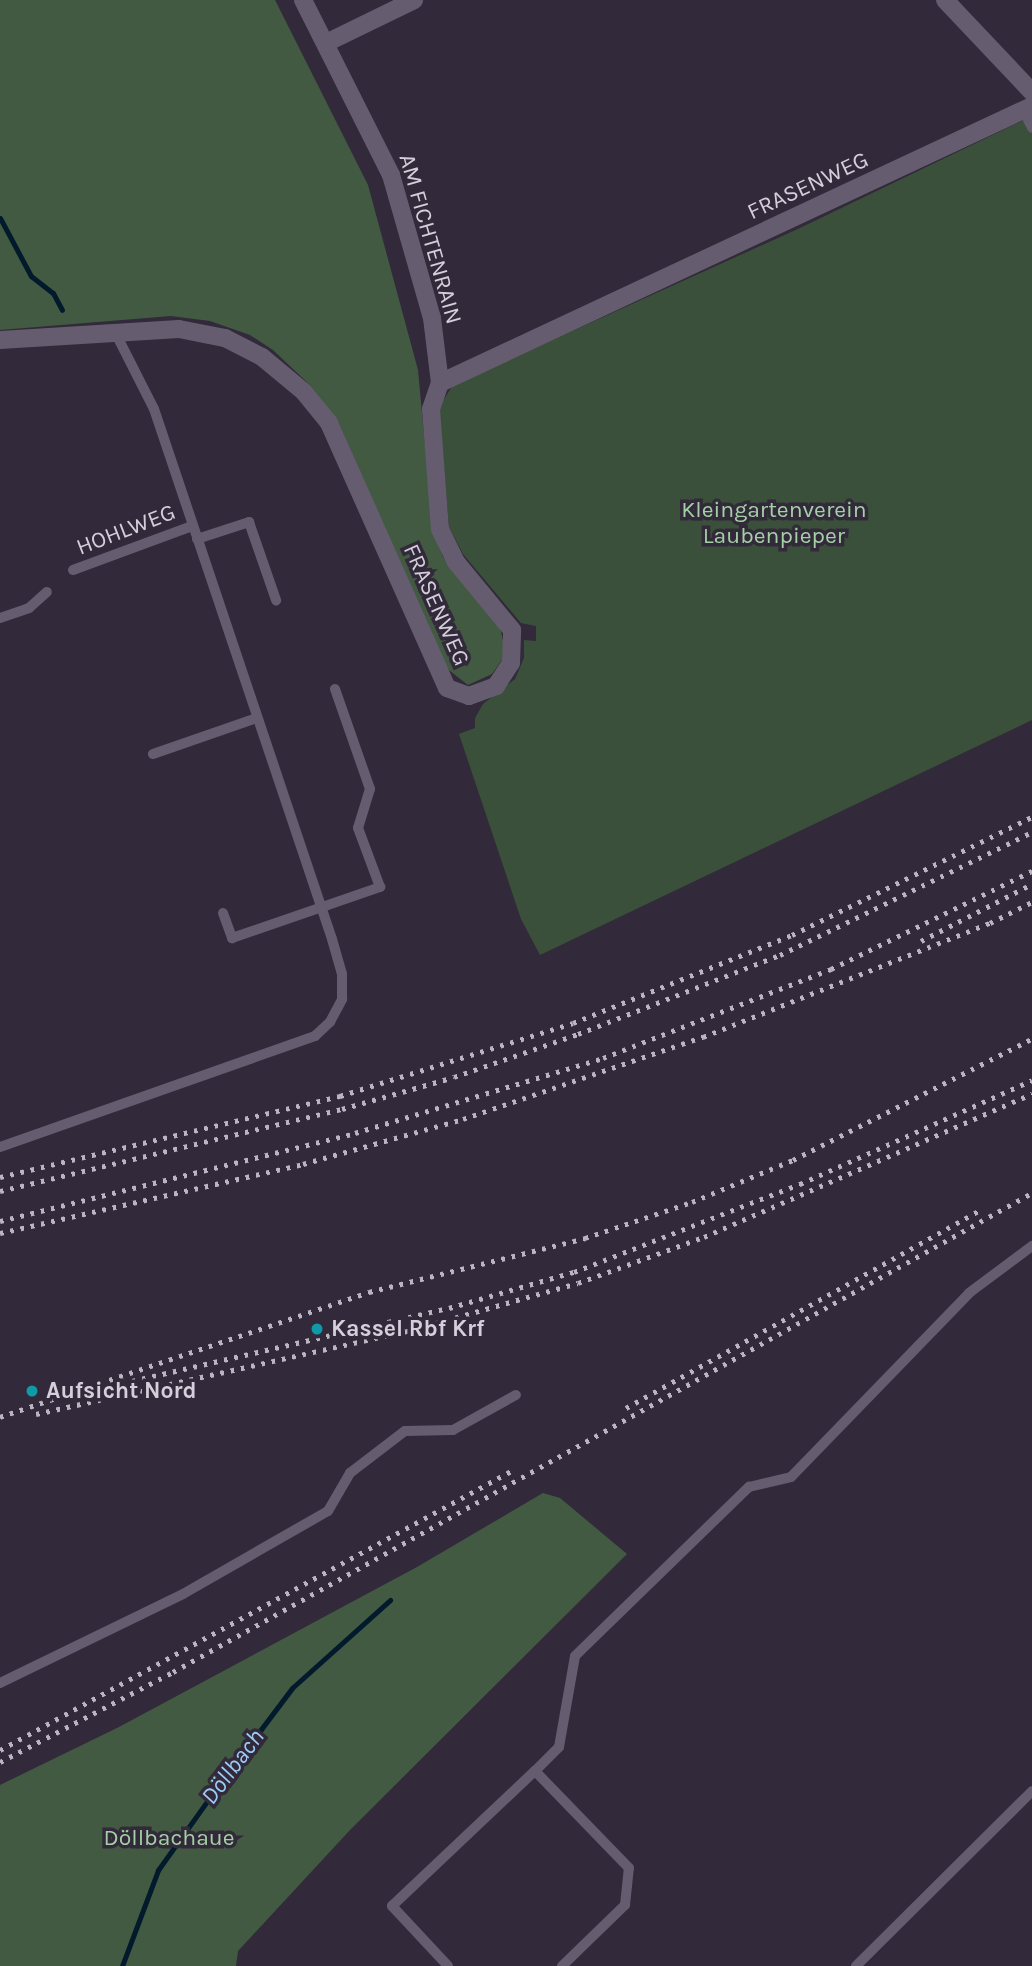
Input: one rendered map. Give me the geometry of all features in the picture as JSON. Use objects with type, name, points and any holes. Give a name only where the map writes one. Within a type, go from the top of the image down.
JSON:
[{"type":"street","name":"AM FICHTENRAIN","points":[[303,0],[391,175],[432,318],[440,383]]},
{"type":"street","points":[[326,43],[414,0]]},
{"type":"street","points":[[945,0],[1032,92]]},
{"type":"street","name":"FRASENWEG","points":[[0,340],[114,332],[205,331],[262,356],[304,393],[328,423],[447,688],[469,696],[496,686],[512,663],[512,630],[456,562],[440,529],[431,409],[440,383],[1028,108]]},
{"type":"lane","points":[[1028,108],[1032,128]]},
{"type":"lane","points":[[0,1147],[315,1036],[330,1022],[342,999],[342,974],[322,909],[155,409],[114,332]]},
{"type":"lane","points":[[197,539],[249,522],[276,600]]},
{"type":"lane","name":"HOHLWEG","points":[[73,570],[192,526]]},
{"type":"lane","points":[[0,618],[29,608],[47,592]]},
{"type":"lane","points":[[223,913],[232,938],[380,887],[358,828],[370,789],[335,689]]},
{"type":"lane","points":[[153,754],[257,718]]},
{"type":"lane","points":[[448,1966],[392,1906],[559,1747],[575,1656],[749,1487],[790,1478],[969,1293],[1032,1246]]},
{"type":"lane","points":[[0,1682],[183,1594],[328,1511],[350,1474],[405,1432],[453,1430],[516,1395]]},
{"type":"lane","points":[[535,1771],[629,1868],[625,1905],[562,1966]]},
{"type":"lane","points":[[856,1966],[1032,1791]]},
{"type":"green space","points":[[0,0],[275,0],[368,185],[418,370],[433,531],[443,557],[500,627],[506,654],[492,674],[468,685],[445,667],[338,421],[311,386],[273,350],[250,335],[210,321],[171,316],[0,330]]},
{"type":"green space","name":"Kleingartenverein Laubenpieper","points":[[1032,116],[1032,720],[540,955],[521,919],[459,734],[475,728],[475,718],[483,704],[515,679],[524,658],[524,640],[536,641],[536,626],[521,623],[463,554],[449,527],[439,407],[453,385],[800,228]]},
{"type":"green space","name":"Döllbachaue","points":[[543,1493],[560,1498],[627,1554],[350,1830],[238,1951],[236,1966],[0,1966],[0,1785],[119,1727],[417,1567]]},
{"type":"waterway","points":[[0,218],[31,276],[53,293],[62,310]]},
{"type":"waterway","name":"Döllbach","points":[[122,1966],[158,1870],[213,1793],[292,1688],[390,1600]]},
{"type":"railway","points":[[0,1177],[340,1096],[573,1023],[792,935],[1032,817]]},
{"type":"railway","points":[[0,1191],[342,1109],[454,1077],[578,1034],[780,955],[1032,832]]},
{"type":"railway","points":[[0,1221],[355,1133],[603,1058],[831,969],[1032,871]]},
{"type":"railway","points":[[921,941],[1032,884]]},
{"type":"railway","points":[[0,1233],[303,1164],[463,1119],[703,1037],[990,923],[1032,902]]},
{"type":"railway","points":[[0,1417],[369,1292],[585,1238],[692,1202],[793,1160],[1032,1039]]},
{"type":"railway","points":[[132,1381],[449,1308],[574,1272],[800,1184],[1032,1080]]},
{"type":"railway","points":[[36,1414],[415,1329],[578,1283],[704,1237],[1032,1094]]},
{"type":"railway","points":[[0,1762],[173,1672],[1032,1193]]},
{"type":"railway","points":[[626,1408],[980,1210]]},
{"type":"railway","points":[[0,1750],[515,1469]]},
{"type":"place","name":"Kassel Rbf Krf","points":[[317,1329]]},
{"type":"place","name":"Aufsicht Nord","points":[[32,1391]]}]
